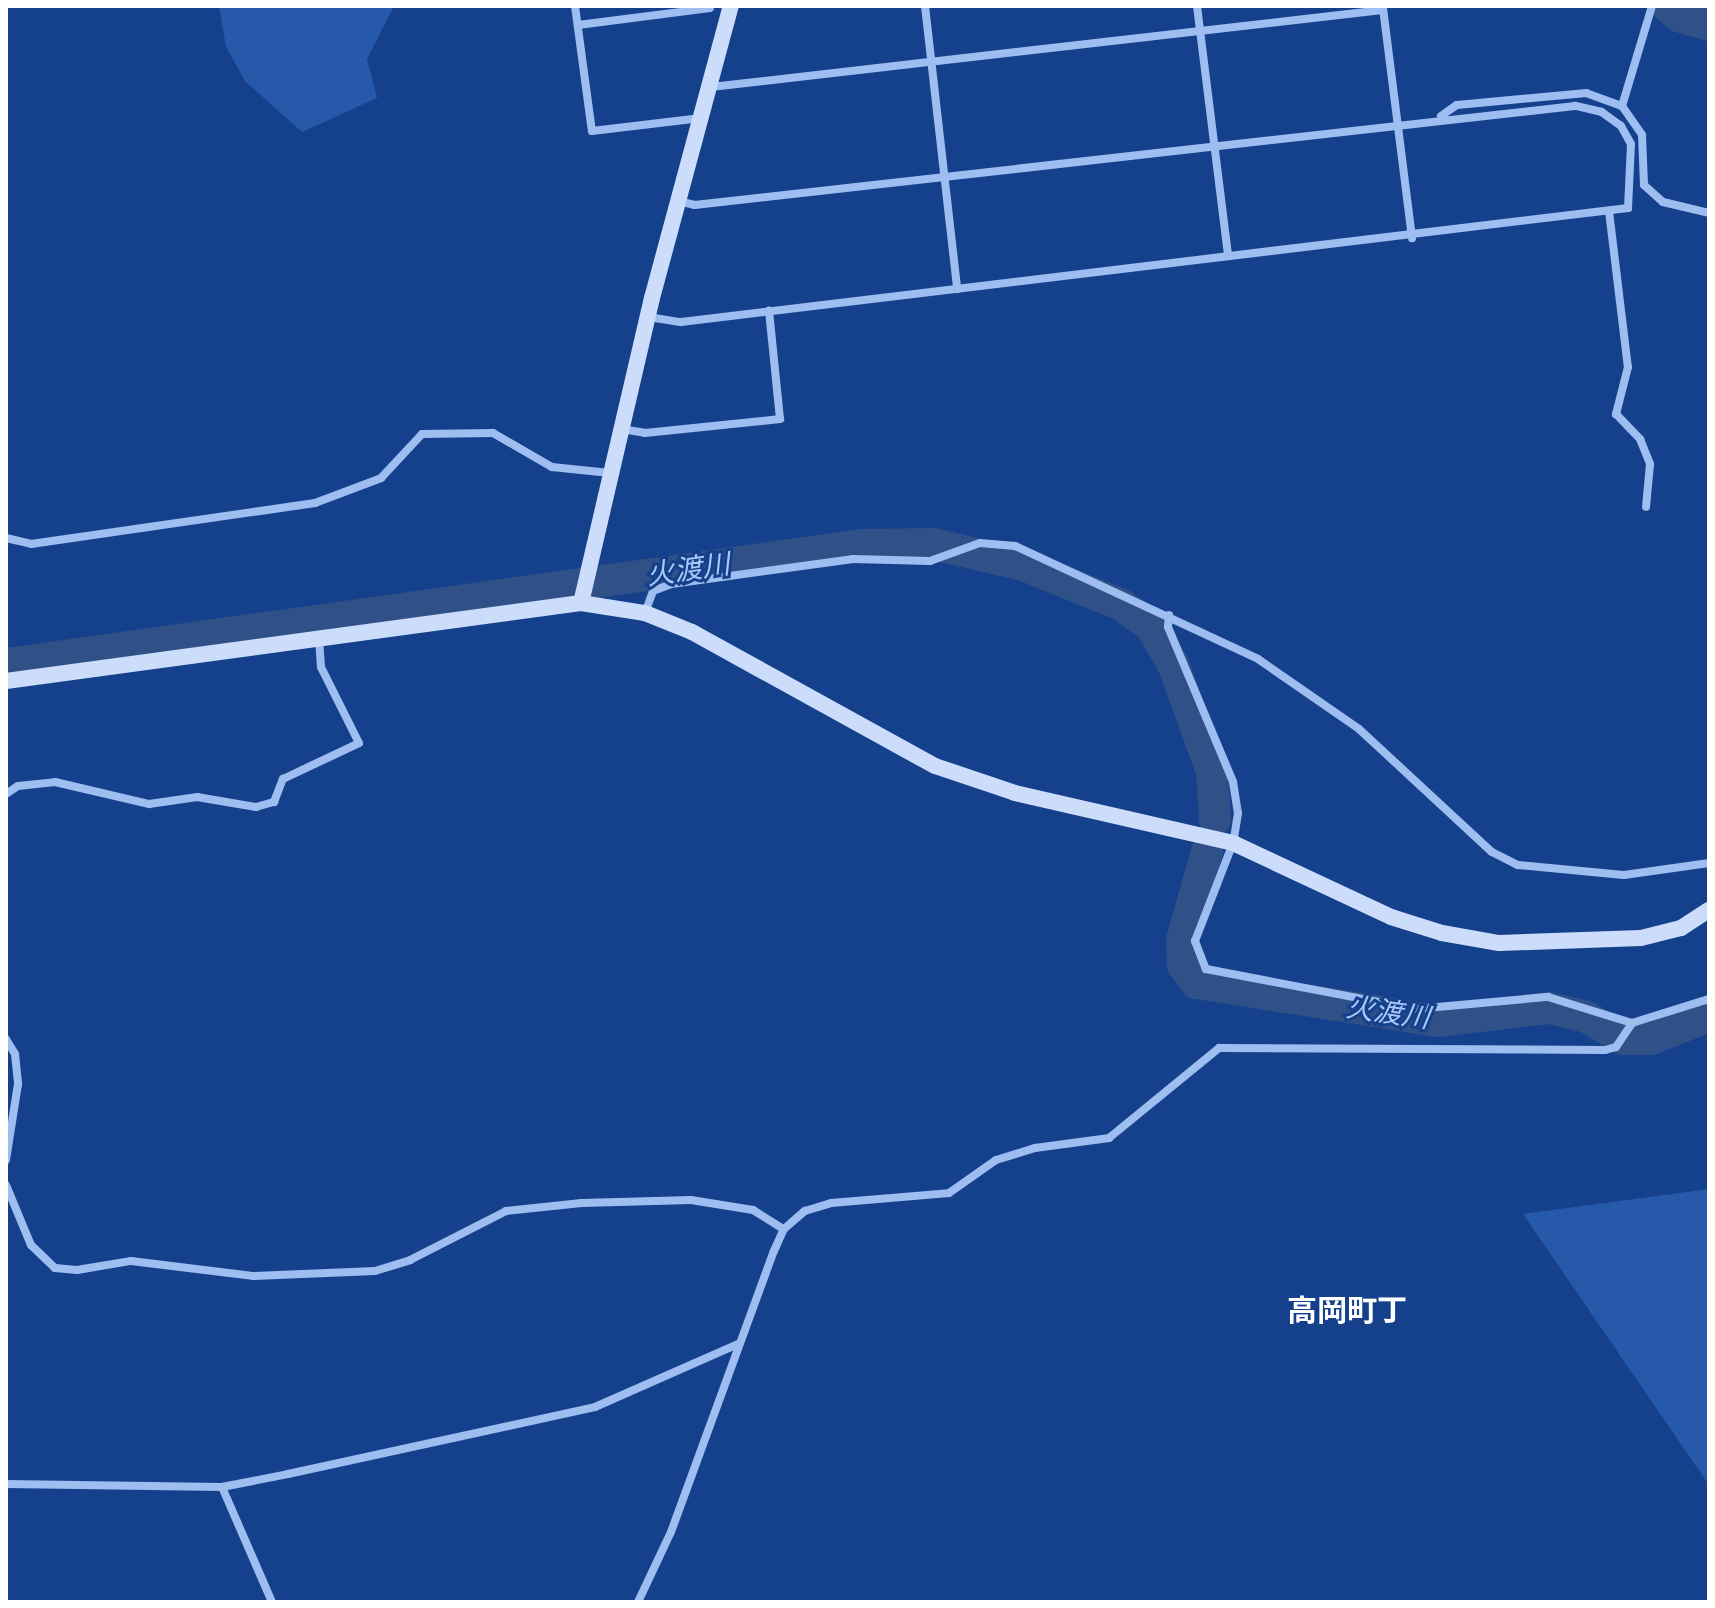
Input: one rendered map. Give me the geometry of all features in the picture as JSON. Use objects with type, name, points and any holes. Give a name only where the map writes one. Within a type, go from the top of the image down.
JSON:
[{"type":"street","points":[[575,6],[592,131],[702,118]]},
{"type":"street","points":[[582,598],[620,428],[731,6]]},
{"type":"street","points":[[925,6],[957,289]]},
{"type":"street","points":[[1197,6],[1228,256]]},
{"type":"street","points":[[1622,106],[1652,6]]},
{"type":"street","points":[[578,25],[710,8]]},
{"type":"street","points":[[711,87],[930,66],[1201,34],[1383,8],[1412,238]]},
{"type":"street","points":[[1440,116],[1457,105],[1586,93],[1622,106],[1642,135],[1644,185],[1663,202],[1709,213]]},
{"type":"street","points":[[648,317],[681,322],[1228,256],[1412,238],[1628,208],[1631,144],[1621,126],[1602,112],[1575,106],[1440,116],[695,205],[678,201]]},
{"type":"street","points":[[1609,211],[1628,367],[1616,414],[1640,439],[1650,464],[1646,507]]},
{"type":"street","points":[[620,428],[645,433],[780,419],[769,311]]},
{"type":"street","points":[[6,538],[31,544],[315,503],[381,478],[422,434],[493,433],[552,467],[610,473]]},
{"type":"street","points":[[645,613],[653,591],[671,584],[853,559],[949,557],[968,546],[1015,546],[1258,659],[1359,729],[1492,852],[1518,865],[1624,875],[1709,863]]},
{"type":"street","points":[[6,681],[582,598],[645,613],[692,632],[935,766],[1015,793],[1233,843],[1391,917],[1499,943],[1641,938],[1681,928],[1709,910]]},
{"type":"street","points":[[1169,615],[1168,627],[1233,782],[1233,843],[1195,941],[1206,969],[1415,1009],[1548,997],[1630,1026],[1709,999]]},
{"type":"street","points":[[6,794],[18,786],[55,782],[149,804],[197,797],[256,807],[274,802],[283,779],[359,743],[321,667],[319,637]]},
{"type":"street","points":[[638,1602],[671,1532],[784,1229],[805,1211],[831,1203],[949,1193],[996,1160],[1035,1148],[1109,1138],[1219,1048],[1451,1053],[1528,1047],[1605,1050],[1619,1044],[1630,1026]]},
{"type":"street","points":[[6,1039],[15,1054],[18,1084],[6,1160]]},
{"type":"street","points":[[6,1185],[31,1245],[55,1268],[77,1270],[131,1261],[254,1276],[375,1271],[410,1260],[506,1211],[582,1203],[691,1200],[753,1210],[784,1229]]},
{"type":"street","points":[[6,1484],[222,1487],[595,1407],[739,1344]]},
{"type":"street","points":[[222,1487],[272,1602]]},
{"type":"shaded area","points":[[219,6],[394,6],[367,59],[377,98],[302,132],[245,81],[226,47]]},
{"type":"shaded area","points":[[1709,1189],[1709,1485],[1523,1214]]},
{"type":"waterway","points":[[1667,6],[1678,16],[1709,25]]},
{"type":"waterway","name":"火渡川","points":[[6,664],[862,545],[933,544],[1023,565],[1122,605],[1151,627],[1173,664],[1212,772],[1215,820]]},
{"type":"waterway","name":"火渡川","points":[[1207,851],[1182,940],[1183,965],[1196,983],[1438,1021],[1549,1008],[1585,1016],[1623,1039],[1651,1039],[1709,1016]]},
{"type":"district","name":"高岡町丁","points":[[1347,1310]]}]
